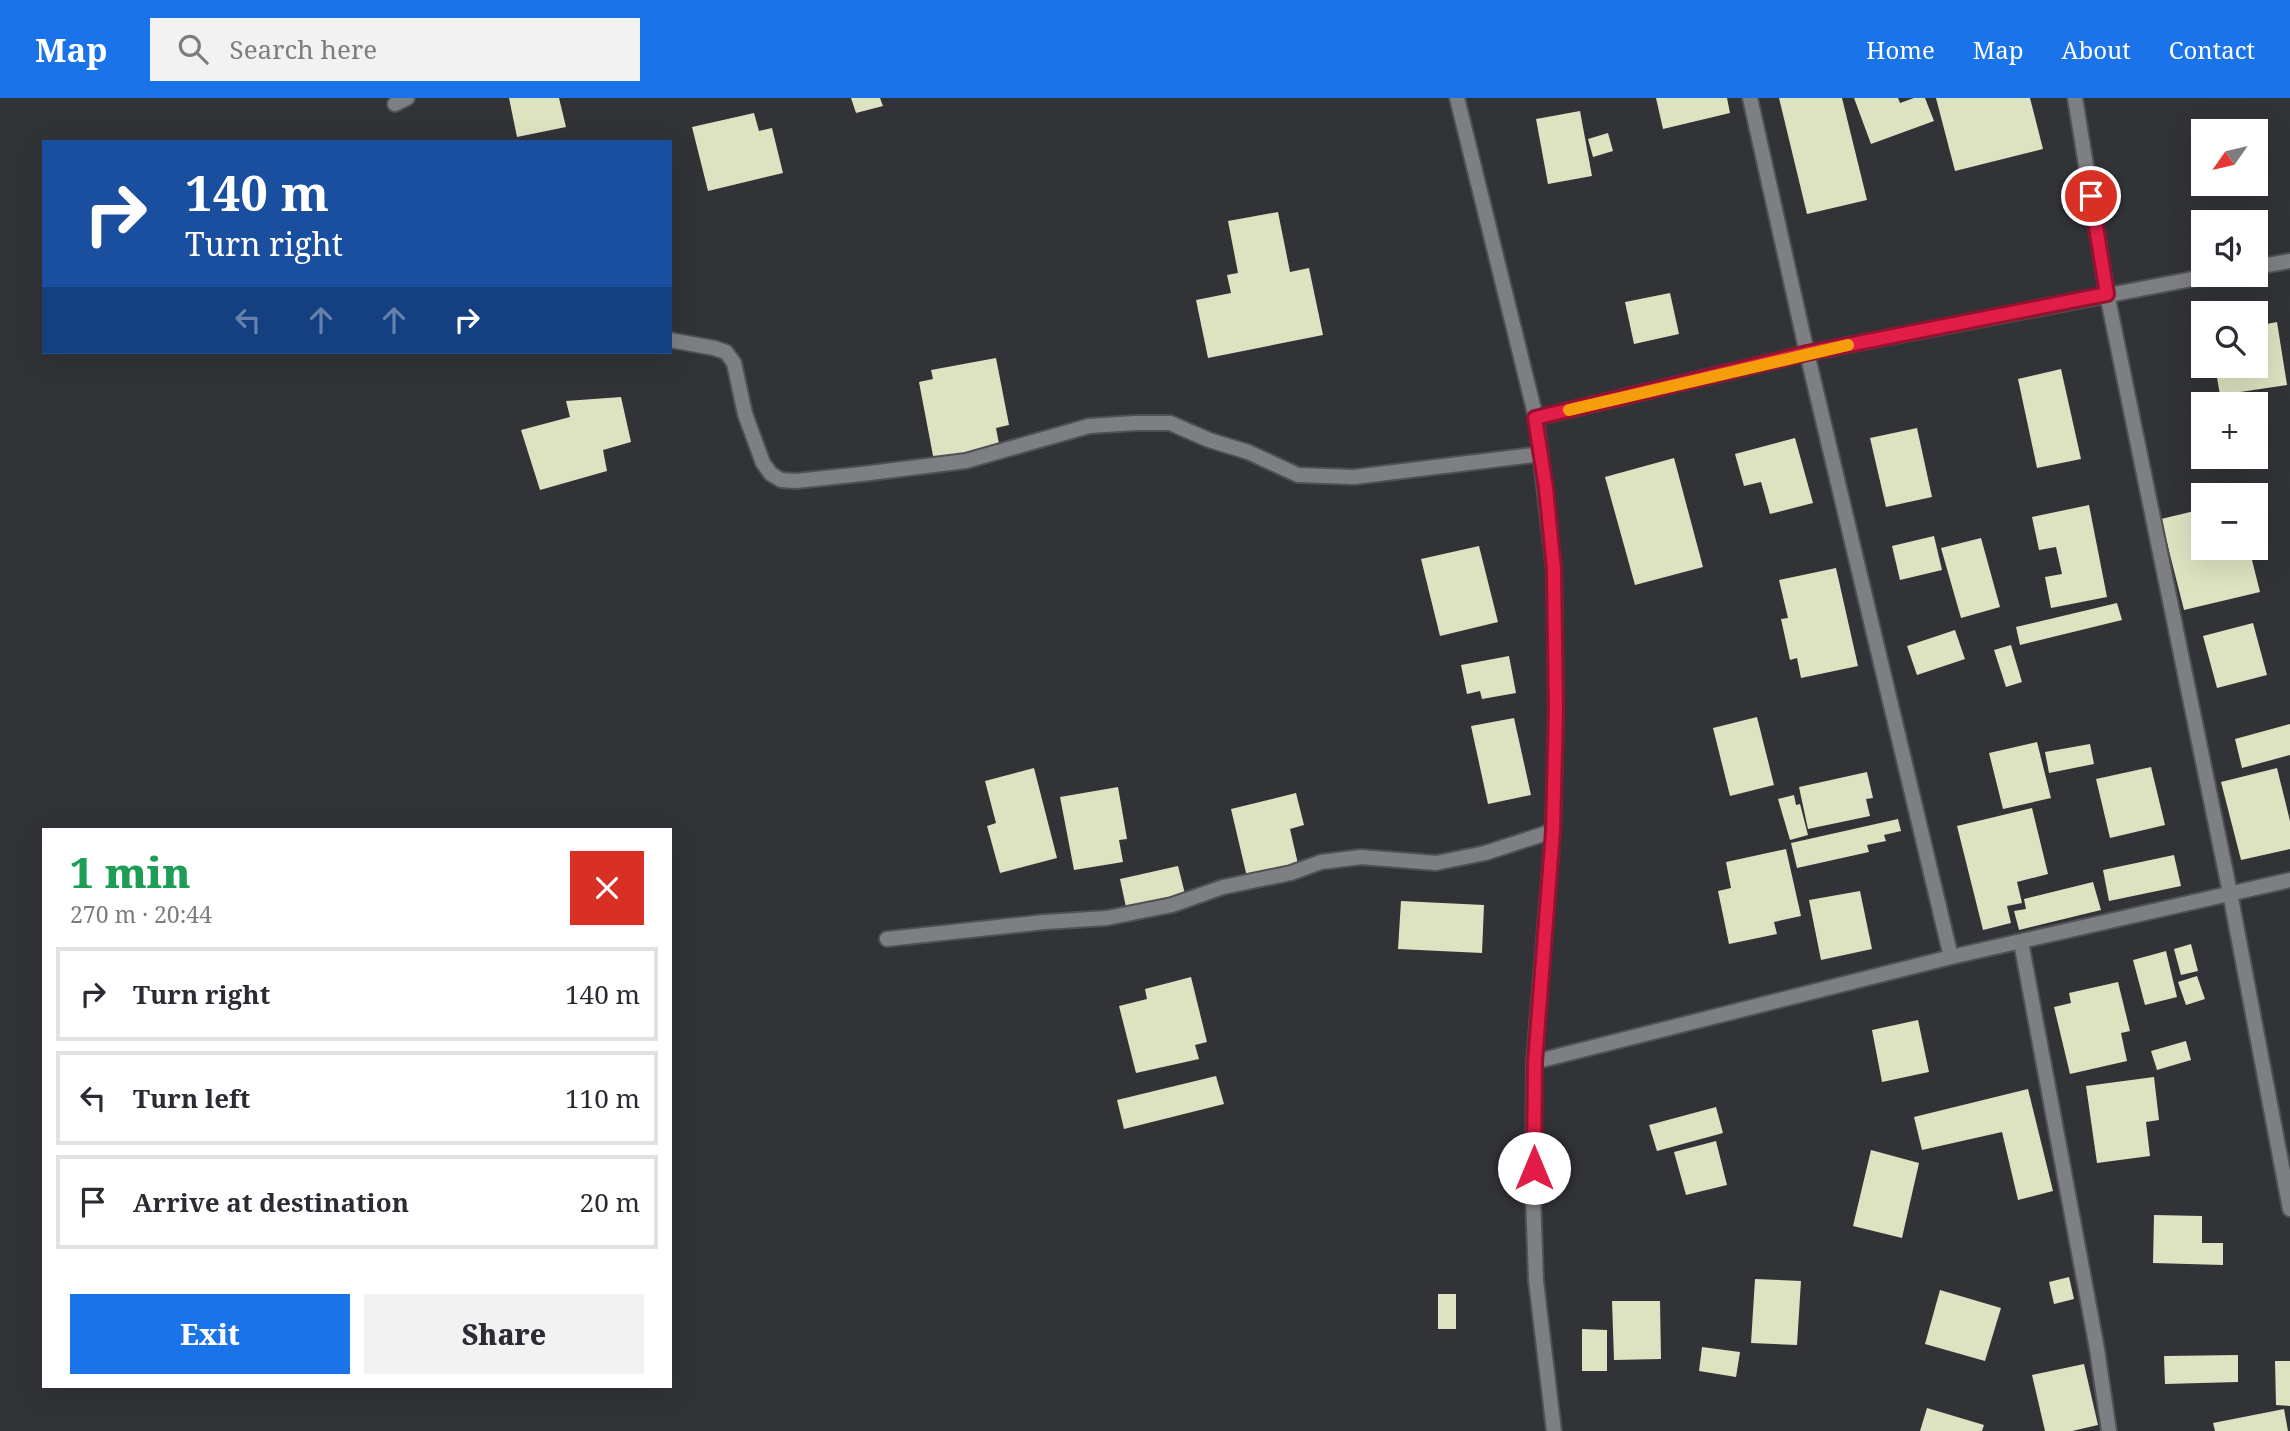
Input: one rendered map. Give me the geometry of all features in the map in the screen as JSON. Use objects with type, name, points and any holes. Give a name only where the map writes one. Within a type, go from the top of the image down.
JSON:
[{"type":"street","points":[[1457,98],[1535,418],[1554,569],[1556,711],[1553,831],[1535,1062],[1533,1195],[1536,1281],[1554,1431]]},
{"type":"street","points":[[1750,98],[1807,353],[1951,957]]},
{"type":"street","points":[[2075,98],[2107,294],[2230,893],[2290,1209]]},
{"type":"street","points":[[2268,265],[2290,261]]},
{"type":"street","points":[[1535,418],[1807,353],[2191,279]]},
{"type":"street","points":[[672,340],[726,352],[734,363],[745,414],[763,463],[772,474],[782,480],[796,481],[966,461],[1089,426],[1136,423],[1170,424],[1248,452],[1298,475],[1354,477],[1541,454]]},
{"type":"street","points":[[887,939],[1107,918],[1172,905],[1223,887],[1291,873],[1321,862],[1361,857],[1436,863],[1485,853],[1553,831]]},
{"type":"street","points":[[1535,1062],[1951,957],[2290,880]]},
{"type":"street","points":[[2021,942],[2097,1349],[2109,1431]]},
{"type":"building","points":[[509,98],[559,98],[566,127],[517,137]]},
{"type":"building","points":[[851,98],[880,98],[883,106],[856,113]]},
{"type":"building","points":[[1656,98],[1727,98],[1730,113],[1663,129]]},
{"type":"building","points":[[1779,98],[1842,98],[1867,200],[1807,214]]},
{"type":"building","points":[[1854,98],[1898,98],[1900,103],[1914,98],[1925,98],[1934,121],[1871,144]]},
{"type":"building","points":[[1936,98],[2030,98],[2043,149],[1955,171]]},
{"type":"building","points":[[1580,111],[1592,176],[1548,184],[1536,119]]},
{"type":"building","points":[[754,113],[759,131],[772,128],[783,173],[708,191],[692,127]]},
{"type":"building","points":[[1608,133],[1613,151],[1593,157],[1588,139]]},
{"type":"building","points":[[1278,212],[1290,272],[1309,268],[1323,335],[1208,358],[1196,300],[1231,293],[1227,275],[1238,273],[1228,221]]},
{"type":"building","points":[[1670,293],[1679,334],[1634,344],[1625,302]]},
{"type":"building","points":[[2277,322],[2287,385],[2240,392],[2219,392],[2217,378],[2268,378],[2268,324]]},
{"type":"building","points":[[996,358],[1009,425],[996,428],[1000,449],[934,461],[919,382],[933,379],[931,370]]},
{"type":"building","points":[[2061,369],[2081,459],[2037,468],[2018,379]]},
{"type":"building","points":[[621,397],[631,442],[603,450],[607,471],[540,490],[521,430],[570,417],[566,401]]},
{"type":"building","points":[[1917,428],[1932,497],[1886,507],[1870,438]]},
{"type":"building","points":[[1795,438],[1813,503],[1770,514],[1761,482],[1744,486],[1735,454]]},
{"type":"building","points":[[1674,458],[1703,567],[1635,585],[1605,477]]},
{"type":"building","points":[[2089,505],[2107,597],[2051,608],[2045,577],[2062,574],[2056,547],[2039,550],[2032,517]]},
{"type":"building","points":[[2191,512],[2191,560],[2252,560],[2260,592],[2184,610],[2161,519]]},
{"type":"building","points":[[1934,536],[1942,570],[1900,580],[1892,546]]},
{"type":"building","points":[[1981,538],[2000,607],[1961,618],[1941,548]]},
{"type":"building","points":[[1479,546],[1498,622],[1440,636],[1421,559]]},
{"type":"building","points":[[1836,568],[1858,666],[1801,678],[1797,658],[1790,660],[1781,619],[1788,618],[1779,580]]},
{"type":"building","points":[[2117,603],[2122,620],[2020,645],[2016,627]]},
{"type":"building","points":[[2253,623],[2267,675],[2217,688],[2203,636]]},
{"type":"building","points":[[1955,630],[1965,659],[1917,675],[1907,646]]},
{"type":"building","points":[[2011,645],[2022,682],[2006,687],[1994,650]]},
{"type":"building","points":[[1509,656],[1516,693],[1482,699],[1480,691],[1467,694],[1461,665]]},
{"type":"building","points":[[1757,717],[1774,785],[1730,796],[1713,728]]},
{"type":"building","points":[[1514,718],[1531,795],[1488,804],[1471,726]]},
{"type":"building","points":[[2290,724],[2290,755],[2242,768],[2235,739]]},
{"type":"building","points":[[2037,742],[2051,798],[2003,809],[1989,753]]},
{"type":"building","points":[[2090,744],[2094,764],[2049,773],[2045,752]]},
{"type":"building","points":[[2151,767],[2165,825],[2110,838],[2096,779]]},
{"type":"building","points":[[1034,768],[1057,858],[1000,873],[987,826],[996,823],[985,781]]},
{"type":"building","points":[[2277,768],[2290,821],[2290,849],[2241,860],[2221,782]]},
{"type":"building","points":[[1867,772],[1873,798],[1866,799],[1870,816],[1808,829],[1799,787]]},
{"type":"building","points":[[1118,787],[1127,839],[1119,840],[1123,862],[1074,870],[1060,797]]},
{"type":"building","points":[[1296,793],[1304,825],[1290,829],[1298,864],[1247,877],[1231,809]]},
{"type":"building","points":[[1794,795],[1796,805],[1800,804],[1808,835],[1790,840],[1778,799]]},
{"type":"building","points":[[2032,808],[2048,874],[2017,882],[2022,903],[2007,906],[2011,923],[1983,930],[1957,826]]},
{"type":"building","points":[[1898,819],[1901,831],[1884,835],[1886,841],[1867,845],[1869,852],[1797,868],[1791,843]]},
{"type":"building","points":[[1786,849],[1801,916],[1774,922],[1777,934],[1729,944],[1718,891],[1731,888],[1726,862]]},
{"type":"building","points":[[2174,855],[2181,886],[2109,901],[2103,870]]},
{"type":"building","points":[[1178,866],[1186,898],[1127,912],[1120,879]]},
{"type":"building","points":[[2093,882],[2101,910],[2019,930],[2014,911],[2026,909],[2024,899]]},
{"type":"building","points":[[1860,891],[1872,949],[1821,960],[1809,900]]},
{"type":"building","points":[[1401,901],[1484,905],[1482,953],[1398,949]]},
{"type":"building","points":[[2191,944],[2198,971],[2181,975],[2174,949]]},
{"type":"building","points":[[2166,951],[2177,997],[2145,1005],[2133,960]]},
{"type":"building","points":[[2197,976],[2205,999],[2186,1005],[2178,982]]},
{"type":"building","points":[[1191,977],[1207,1042],[1195,1045],[1199,1059],[1136,1073],[1119,1006],[1147,999],[1145,989]]},
{"type":"building","points":[[2118,982],[2130,1031],[2121,1033],[2127,1061],[2070,1074],[2054,1007],[2071,1003],[2069,993]]},
{"type":"building","points":[[1918,1020],[1929,1072],[1882,1082],[1872,1030]]},
{"type":"building","points":[[2186,1041],[2191,1060],[2157,1070],[2151,1051]]},
{"type":"building","points":[[1216,1076],[1224,1104],[1124,1129],[1117,1100]]},
{"type":"building","points":[[2154,1077],[2159,1120],[2146,1122],[2150,1156],[2097,1163],[2086,1086]]},
{"type":"building","points":[[2028,1089],[2053,1191],[2018,1200],[2002,1132],[1922,1150],[1914,1117]]},
{"type":"building","points":[[1716,1107],[1723,1133],[1657,1151],[1649,1125]]},
{"type":"building","points":[[1716,1141],[1727,1185],[1686,1195],[1674,1152]]},
{"type":"building","points":[[1871,1150],[1919,1163],[1902,1238],[1853,1226]]},
{"type":"building","points":[[2154,1215],[2202,1216],[2202,1243],[2223,1243],[2223,1265],[2153,1263]]},
{"type":"building","points":[[2069,1277],[2074,1299],[2054,1304],[2049,1282]]},
{"type":"building","points":[[1755,1279],[1801,1281],[1797,1345],[1751,1343]]},
{"type":"building","points":[[1940,1290],[2001,1308],[1985,1361],[1925,1344]]},
{"type":"building","points":[[1438,1294],[1456,1294],[1456,1329],[1438,1329]]},
{"type":"building","points":[[1612,1301],[1660,1301],[1661,1359],[1614,1360]]},
{"type":"building","points":[[1582,1329],[1607,1330],[1607,1371],[1582,1371]]},
{"type":"building","points":[[1702,1347],[1740,1352],[1736,1377],[1699,1371]]},
{"type":"building","points":[[2238,1355],[2238,1382],[2165,1384],[2164,1356]]},
{"type":"building","points":[[2275,1361],[2290,1361],[2290,1406],[2276,1405]]},
{"type":"building","points":[[2084,1364],[2098,1425],[2072,1431],[2045,1431],[2032,1375]]},
{"type":"building","points":[[1927,1408],[1984,1425],[1982,1431],[1920,1431]]},
{"type":"building","points":[[2284,1409],[2288,1431],[2215,1431],[2213,1423]]},
{"type":"slow traffic","points":[[1569,410],[1848,345]]},
{"type":"route","points":[[1534,1168],[1535,1062],[1553,831],[1556,711],[1554,569],[1546,488],[1535,418],[1807,353],[2107,294],[2091,196]]}]
